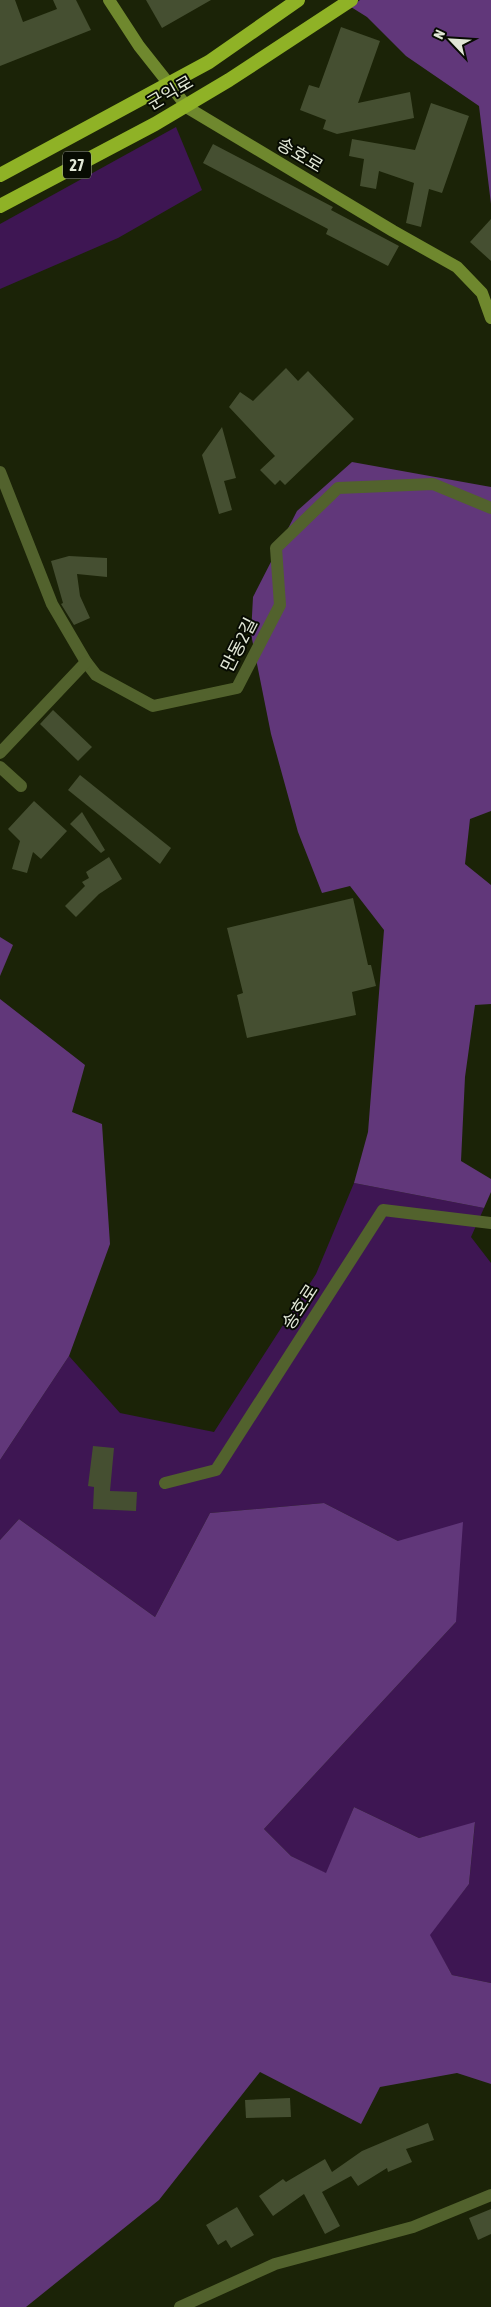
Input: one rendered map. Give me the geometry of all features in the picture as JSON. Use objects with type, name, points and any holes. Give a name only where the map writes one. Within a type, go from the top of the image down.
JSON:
[{"type":"highway","name":"군익로","points":[[0,174],[136,103],[209,62],[298,0]]},
{"type":"highway","name":"군익로","points":[[0,206],[154,124],[229,80],[351,0]]},
{"type":"main road","name":"송호로","points":[[109,0],[140,46],[188,108],[393,231],[457,266],[486,294],[491,318]]},
{"type":"street","name":"만동2길","points":[[0,472],[52,604],[86,662],[96,675],[153,706],[237,688],[280,605],[276,548],[338,488],[433,484],[491,508]]},
{"type":"street","points":[[0,753],[86,662]]},
{"type":"street","points":[[0,767],[21,786]]},
{"type":"street","name":"송호로","points":[[165,1483],[216,1470],[382,1210],[491,1223]]},
{"type":"street","points":[[180,2307],[275,2264],[413,2227],[491,2195]]},
{"type":"shaded area","points":[[360,0],[491,0],[491,204],[479,106],[406,56],[367,17],[351,7]]},
{"type":"shaded area","points":[[176,127],[202,190],[118,238],[0,289],[0,224]]},
{"type":"shaded area","points":[[352,462],[491,487],[491,811],[470,819],[465,864],[491,885],[491,1004],[475,1005],[465,1077],[461,1161],[491,1179],[491,1192],[484,1208],[354,1183],[368,1132],[384,930],[350,886],[322,893],[298,832],[271,734],[251,634],[253,597],[297,511]]},
{"type":"shaded area","points":[[0,937],[13,945],[0,976]]},
{"type":"shaded area","points":[[0,999],[85,1065],[72,1112],[102,1124],[110,1244],[69,1356],[0,1460]]},
{"type":"shaded area","points":[[354,1183],[484,1208],[471,1237],[491,1263],[491,1983],[452,1975],[429,1935],[469,1884],[475,1823],[419,1838],[354,1807],[327,1874],[291,1856],[264,1829],[456,1622],[398,1541],[324,1503],[210,1513],[155,1617],[19,1519],[0,1540],[0,1460],[69,1356],[120,1413],[214,1432],[316,1274]]},
{"type":"shaded area","points":[[324,1503],[398,1541],[463,1522],[456,1622],[264,1829],[291,1856],[326,1873],[354,1807],[419,1838],[475,1822],[469,1884],[430,1935],[452,1975],[491,1983],[491,2084],[457,2073],[380,2087],[361,2124],[260,2072],[159,2200],[26,2307],[0,2307],[0,1540],[19,1519],[155,1617],[210,1513]]},
{"type":"building","points":[[0,0],[15,0],[23,22],[57,9],[53,0],[76,0],[91,30],[0,66]]},
{"type":"building","points":[[146,0],[211,0],[162,28]]},
{"type":"building","points":[[341,27],[380,41],[358,103],[410,92],[414,118],[337,134],[323,129],[326,120],[300,110],[309,85],[319,88]]},
{"type":"building","points":[[431,103],[469,116],[442,193],[429,189],[421,227],[406,223],[414,183],[379,171],[376,189],[360,186],[364,159],[349,156],[352,139],[415,150]]},
{"type":"building","points":[[213,144],[333,207],[331,210],[399,246],[388,266],[326,234],[328,229],[203,163]]},
{"type":"building","points":[[491,219],[491,261],[470,242]]},
{"type":"building","points":[[286,368],[298,381],[308,371],[354,419],[285,485],[280,480],[275,485],[260,470],[275,456],[229,407],[240,392],[253,401]]},
{"type":"building","points":[[222,427],[236,478],[224,481],[232,510],[219,514],[202,455]]},
{"type":"building","points":[[69,556],[107,558],[107,577],[77,574],[80,596],[90,618],[74,625],[61,604],[63,603],[51,561]]},
{"type":"building","points":[[53,710],[92,747],[78,761],[40,724]]},
{"type":"building","points":[[80,775],[171,848],[160,864],[68,790]]},
{"type":"building","points":[[34,801],[67,831],[41,859],[33,852],[27,873],[12,869],[20,841],[8,829]]},
{"type":"building","points":[[82,812],[105,850],[101,853],[70,824]]},
{"type":"building","points":[[109,857],[122,879],[99,894],[76,917],[65,906],[85,886],[82,882],[89,878],[86,872]]},
{"type":"building","points":[[353,898],[368,965],[371,965],[376,986],[352,992],[356,1015],[247,1038],[237,995],[243,993],[227,928]]},
{"type":"building","points":[[93,1446],[114,1448],[110,1491],[137,1492],[136,1511],[93,1509],[94,1487],[88,1486]]},
{"type":"building","points":[[290,2098],[291,2117],[246,2118],[245,2100]]},
{"type":"building","points":[[428,2123],[434,2140],[406,2149],[412,2162],[388,2172],[387,2168],[358,2186],[351,2176],[322,2192],[340,2226],[325,2234],[304,2194],[273,2216],[259,2196],[283,2179],[286,2182],[325,2159],[332,2172],[362,2151]]},
{"type":"building","points":[[237,2207],[254,2235],[231,2248],[226,2240],[218,2245],[206,2225]]},
{"type":"building","points":[[491,2209],[491,2234],[478,2240],[469,2218]]}]
